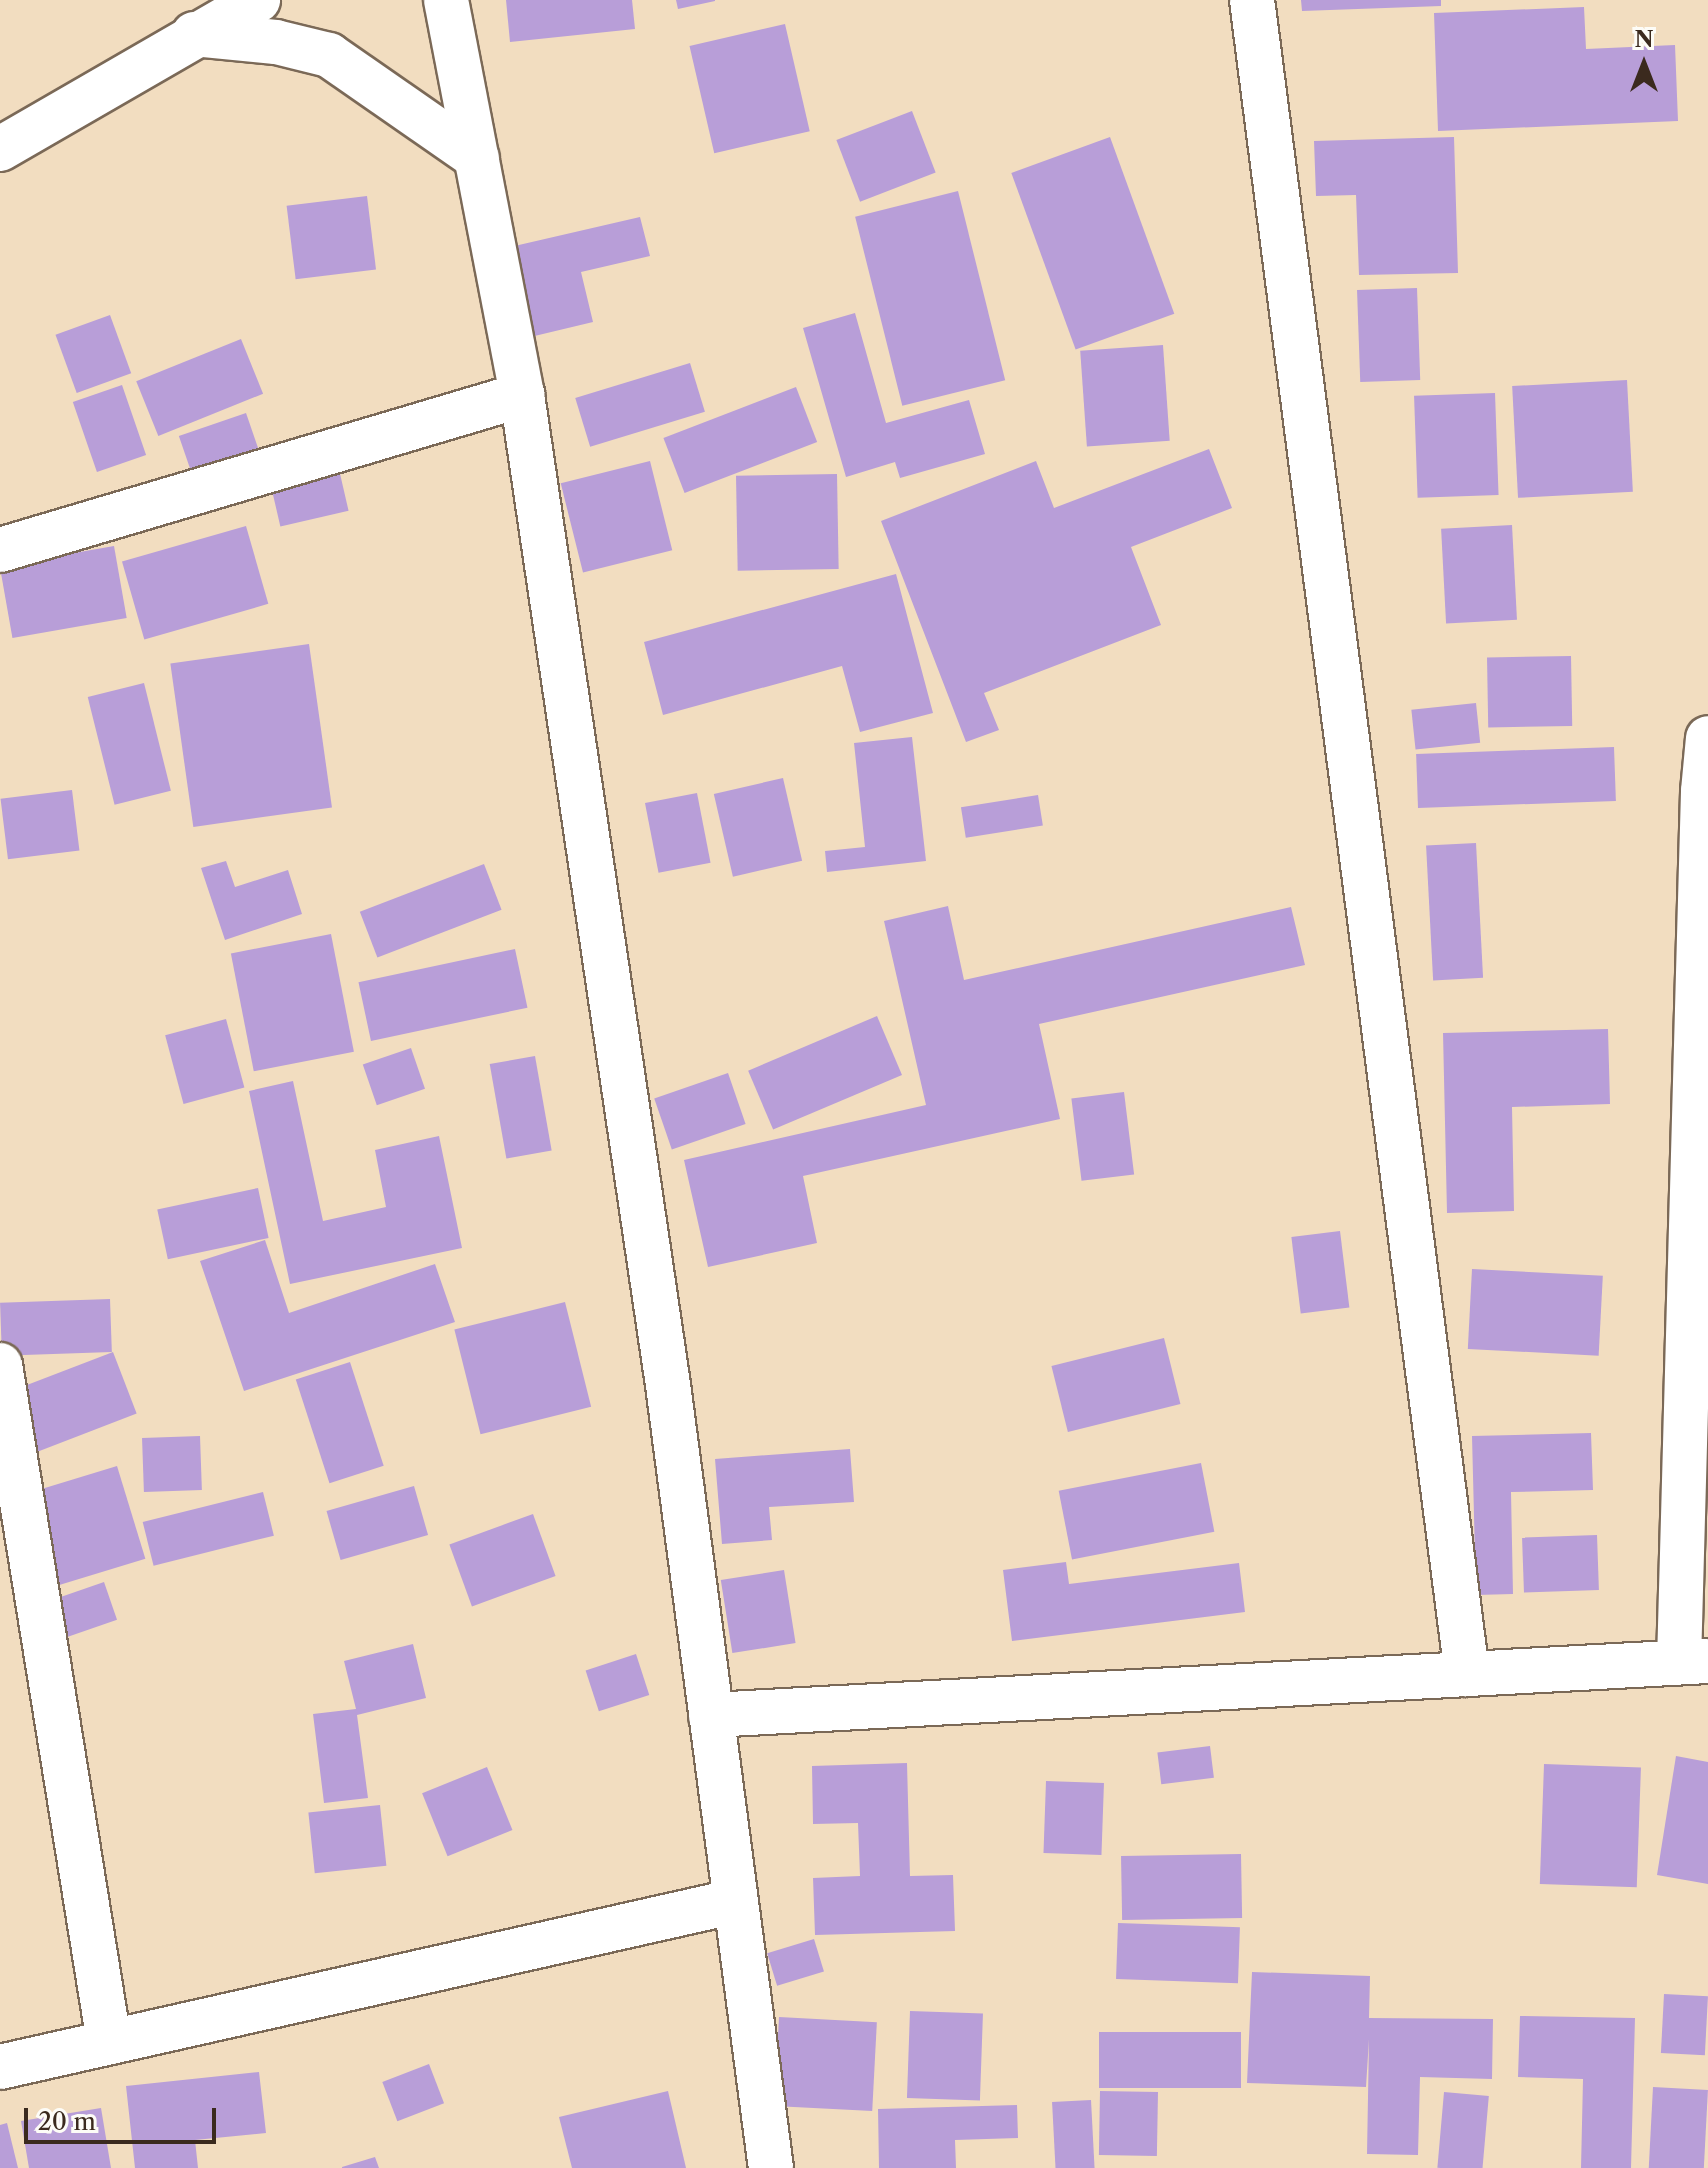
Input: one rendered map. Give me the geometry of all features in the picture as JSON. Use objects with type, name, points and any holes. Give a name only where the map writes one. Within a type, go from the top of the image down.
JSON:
[{"type":"street","points":[[0,149],[194,34],[258,0]]},
{"type":"street","points":[[446,0],[522,395],[668,1385],[771,2168]]},
{"type":"street","points":[[1252,0],[1467,1674]]},
{"type":"street","points":[[194,34],[276,42],[329,55],[477,158]]},
{"type":"street","points":[[0,550],[522,395]]},
{"type":"street","points":[[711,1715],[1694,1662],[1708,738]]},
{"type":"street","points":[[0,1365],[109,2042]]},
{"type":"street","points":[[0,2067],[736,1901]]},
{"type":"building","points":[[506,0],[632,0],[635,29],[510,42]]},
{"type":"building","points":[[676,0],[715,0],[715,1],[678,9]]},
{"type":"building","points":[[1301,0],[1441,0],[1441,6],[1302,11]]},
{"type":"building","points":[[1584,7],[1586,49],[1675,45],[1678,121],[1438,131],[1434,13]]},
{"type":"building","points":[[785,24],[810,131],[714,153],[690,46]]},
{"type":"building","points":[[912,111],[936,173],[860,202],[836,140]]},
{"type":"building","points":[[1110,137],[1174,314],[1076,350],[1011,173]]},
{"type":"building","points":[[1454,137],[1458,273],[1359,275],[1356,195],[1316,196],[1314,141]]},
{"type":"building","points":[[958,191],[1005,380],[902,406],[855,217]]},
{"type":"building","points":[[367,196],[376,269],[296,279],[287,206]]},
{"type":"building","points":[[640,217],[650,256],[581,272],[593,322],[522,339],[501,249]]},
{"type":"building","points":[[1417,288],[1420,380],[1360,382],[1357,290]]},
{"type":"building","points":[[855,313],[886,423],[969,400],[985,454],[900,478],[895,462],[846,477],[803,328]]},
{"type":"building","points":[[110,315],[131,373],[77,393],[55,335]]},
{"type":"building","points":[[241,339],[263,394],[158,436],[136,381]]},
{"type":"building","points":[[1163,345],[1170,441],[1087,447],[1080,351]]},
{"type":"building","points":[[690,363],[705,412],[590,447],[575,398]]},
{"type":"building","points":[[1627,380],[1633,492],[1518,498],[1512,386]]},
{"type":"building","points":[[122,385],[146,455],[97,472],[73,402]]},
{"type":"building","points":[[796,387],[817,442],[685,493],[663,438]]},
{"type":"building","points":[[1495,393],[1499,495],[1418,498],[1414,396]]},
{"type":"building","points":[[246,413],[264,464],[196,487],[179,436]]},
{"type":"building","points":[[1209,449],[1232,508],[1131,547],[1161,625],[984,693],[999,730],[966,742],[881,521],[1036,461],[1054,508]]},
{"type":"building","points":[[650,461],[672,550],[583,573],[561,483]]},
{"type":"building","points":[[338,465],[349,511],[280,527],[270,481]]},
{"type":"building","points":[[837,474],[839,569],[738,571],[736,476]]},
{"type":"building","points":[[1512,525],[1517,620],[1446,624],[1441,529]]},
{"type":"building","points":[[246,526],[268,604],[144,639],[122,562]]},
{"type":"building","points":[[114,546],[127,618],[12,638],[0,566]]},
{"type":"building","points":[[896,574],[933,713],[860,732],[842,666],[663,715],[644,642]]},
{"type":"building","points":[[309,644],[332,807],[193,827],[170,663]]},
{"type":"building","points":[[1571,656],[1572,726],[1488,727],[1487,657]]},
{"type":"building","points":[[144,683],[171,791],[115,805],[88,697]]},
{"type":"building","points":[[1476,703],[1480,743],[1416,750],[1411,710]]},
{"type":"building","points":[[912,737],[926,861],[827,872],[825,851],[865,847],[854,743]]},
{"type":"building","points":[[1614,747],[1616,801],[1418,808],[1416,754]]},
{"type":"building","points":[[783,778],[802,861],[733,877],[714,794]]},
{"type":"building","points":[[72,790],[79,851],[8,859],[1,799]]},
{"type":"building","points":[[697,793],[711,863],[659,873],[645,803]]},
{"type":"building","points":[[1038,795],[1043,826],[966,838],[961,807]]},
{"type":"building","points":[[1476,843],[1483,978],[1433,980],[1426,846]]},
{"type":"building","points":[[226,861],[235,887],[288,870],[302,914],[225,940],[201,868]]},
{"type":"building","points":[[484,864],[502,910],[377,957],[360,912]]},
{"type":"building","points":[[948,906],[964,980],[1291,907],[1305,965],[1039,1024],[1060,1119],[803,1176],[817,1243],[708,1267],[684,1160],[926,1105],[884,921]]},
{"type":"building","points":[[331,934],[354,1052],[254,1071],[231,953]]},
{"type":"building","points":[[515,949],[527,1008],[371,1041],[358,982]]},
{"type":"building","points":[[877,1016],[902,1075],[773,1130],[748,1071]]},
{"type":"building","points":[[226,1019],[244,1088],[184,1104],[165,1035]]},
{"type":"building","points":[[1608,1029],[1610,1104],[1512,1107],[1514,1211],[1447,1213],[1443,1033]]},
{"type":"building","points":[[411,1048],[425,1089],[377,1105],[363,1065]]},
{"type":"building","points":[[535,1056],[552,1151],[506,1159],[490,1064]]},
{"type":"building","points":[[728,1073],[746,1124],[672,1149],[654,1098]]},
{"type":"building","points":[[293,1081],[323,1221],[386,1207],[375,1150],[439,1136],[462,1248],[290,1284],[249,1091]]},
{"type":"building","points":[[1124,1092],[1134,1174],[1082,1181],[1071,1098]]},
{"type":"building","points":[[258,1188],[269,1238],[168,1259],[157,1209]]},
{"type":"building","points":[[1340,1231],[1349,1307],[1301,1313],[1291,1237]]},
{"type":"building","points":[[265,1240],[289,1313],[435,1264],[455,1322],[244,1391],[200,1261]]},
{"type":"building","points":[[1472,1269],[1603,1276],[1599,1356],[1468,1349]]},
{"type":"building","points":[[110,1299],[112,1352],[2,1356],[0,1303]]},
{"type":"building","points":[[565,1302],[591,1407],[481,1434],[454,1330]]},
{"type":"building","points":[[1164,1338],[1180,1404],[1068,1432],[1051,1366]]},
{"type":"building","points":[[113,1352],[137,1414],[26,1456],[3,1394]]},
{"type":"building","points":[[350,1362],[384,1466],[329,1483],[296,1380]]},
{"type":"building","points":[[1591,1433],[1593,1490],[1511,1492],[1513,1594],[1476,1595],[1472,1436]]},
{"type":"building","points":[[200,1436],[202,1490],[144,1492],[142,1438]]},
{"type":"building","points":[[850,1449],[854,1502],[769,1507],[772,1540],[722,1544],[715,1459]]},
{"type":"building","points":[[1201,1463],[1214,1532],[1072,1559],[1059,1491]]},
{"type":"building","points":[[117,1466],[145,1559],[48,1589],[19,1496]]},
{"type":"building","points":[[414,1486],[428,1535],[341,1560],[327,1511]]},
{"type":"building","points":[[263,1492],[274,1536],[154,1566],[143,1522]]},
{"type":"building","points":[[533,1514],[556,1576],[472,1606],[449,1544]]},
{"type":"building","points":[[1597,1535],[1599,1590],[1524,1593],[1522,1538]]},
{"type":"building","points":[[1066,1562],[1069,1584],[1239,1563],[1245,1612],[1012,1641],[1003,1570]]},
{"type":"building","points":[[784,1570],[796,1643],[732,1653],[721,1580]]},
{"type":"building","points":[[104,1582],[117,1620],[62,1639],[49,1601]]},
{"type":"building","points":[[413,1644],[426,1698],[357,1715],[368,1798],[324,1803],[313,1714],[356,1709],[344,1661]]},
{"type":"building","points":[[636,1654],[649,1695],[599,1711],[586,1670]]},
{"type":"building","points":[[1210,1746],[1214,1778],[1161,1784],[1157,1752]]},
{"type":"building","points":[[1676,1756],[1708,1762],[1708,1884],[1657,1875]]},
{"type":"building","points":[[907,1763],[910,1876],[953,1875],[955,1931],[815,1935],[813,1878],[860,1876],[858,1823],[813,1824],[812,1766]]},
{"type":"building","points":[[1544,1764],[1641,1767],[1637,1887],[1540,1884]]},
{"type":"building","points":[[487,1767],[512,1830],[448,1856],[422,1793]]},
{"type":"building","points":[[1046,1781],[1104,1783],[1101,1855],[1043,1853]]},
{"type":"building","points":[[380,1805],[386,1866],[315,1873],[308,1813]]},
{"type":"building","points":[[1241,1854],[1242,1918],[1122,1920],[1121,1856]]},
{"type":"building","points":[[1118,1923],[1240,1927],[1238,1983],[1116,1979]]},
{"type":"building","points":[[814,1939],[824,1972],[777,1986],[767,1953]]},
{"type":"building","points":[[1252,1972],[1370,1976],[1369,2018],[1493,2019],[1492,2079],[1420,2077],[1418,2155],[1367,2154],[1369,2039],[1366,2087],[1247,2083]]},
{"type":"building","points":[[1664,1994],[1708,1996],[1705,2055],[1661,2053]]},
{"type":"building","points":[[910,2011],[983,2014],[980,2100],[907,2098]]},
{"type":"building","points":[[1520,2016],[1635,2018],[1631,2168],[1581,2168],[1583,2079],[1518,2077]]},
{"type":"building","points":[[779,2017],[877,2022],[872,2111],[774,2106]]},
{"type":"building","points":[[1099,2032],[1241,2032],[1241,2088],[1099,2088]]},
{"type":"building","points":[[429,2064],[444,2103],[397,2121],[382,2082]]},
{"type":"building","points":[[259,2072],[266,2133],[195,2140],[198,2168],[135,2168],[126,2086]]},
{"type":"building","points":[[1653,2087],[1708,2090],[1704,2168],[1649,2168]]},
{"type":"building","points":[[668,2091],[686,2168],[572,2168],[559,2117]]},
{"type":"building","points":[[1100,2091],[1158,2092],[1157,2156],[1099,2155]]},
{"type":"building","points":[[1444,2092],[1489,2096],[1483,2168],[1437,2168]]},
{"type":"building","points":[[1091,2100],[1095,2168],[1056,2168],[1052,2102]]},
{"type":"building","points":[[1017,2105],[1018,2138],[955,2140],[956,2168],[879,2168],[878,2109]]},
{"type":"building","points":[[101,2108],[111,2168],[29,2168],[21,2121]]},
{"type":"building","points":[[7,2123],[18,2168],[0,2168],[0,2125]]},
{"type":"building","points":[[375,2157],[379,2168],[342,2168],[342,2167]]}]
